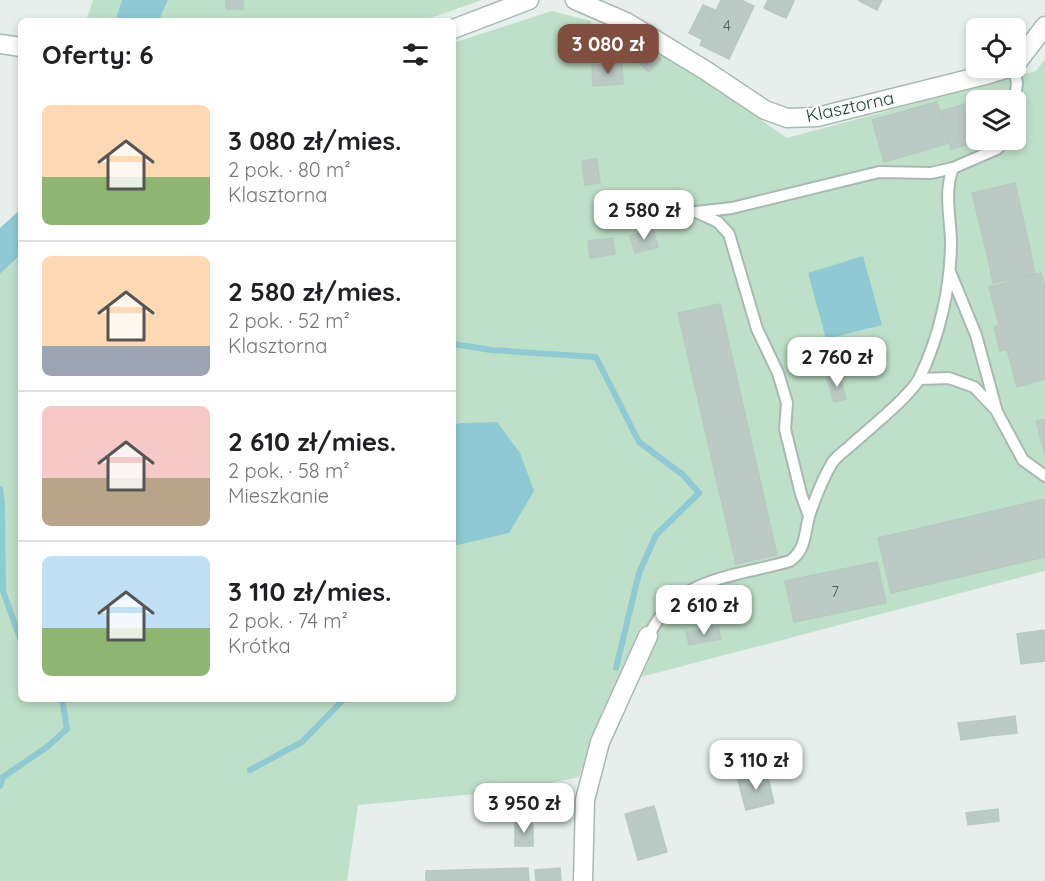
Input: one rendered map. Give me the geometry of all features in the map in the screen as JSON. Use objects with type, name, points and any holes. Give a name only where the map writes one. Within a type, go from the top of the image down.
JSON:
[{"type":"street","points":[[456,28],[529,0]]},
{"type":"street","name":"Klasztorna","points":[[575,0],[626,22],[765,110],[787,118],[817,117],[973,78]]},
{"type":"street","points":[[1026,51],[1045,26]]},
{"type":"street","points":[[0,44],[18,47]]},
{"type":"street","points":[[583,881],[585,800],[600,742],[648,636]]},
{"type":"lane","points":[[809,516],[784,429],[787,403],[778,373],[757,329],[729,234],[718,222],[696,212],[732,208],[879,172],[931,173],[953,168],[995,150]]},
{"type":"lane","points":[[648,636],[661,615],[690,590],[790,561],[798,555],[803,547],[809,516],[818,491],[834,461],[902,399],[919,379],[939,325],[950,272],[948,182],[953,168]]},
{"type":"lane","points":[[950,272],[976,335],[997,412],[1023,460],[1045,476]]},
{"type":"lane","points":[[919,379],[949,378],[974,387],[997,412]]},
{"type":"green space","points":[[93,0],[122,0],[116,18],[87,18]]},
{"type":"green space","points":[[168,0],[482,0],[431,18],[160,18]]},
{"type":"green space","points":[[552,11],[591,21],[591,24],[599,25],[673,59],[787,138],[1010,78],[1026,78],[1026,74],[1036,71],[1045,59],[1045,571],[618,683],[579,777],[517,790],[358,805],[347,881],[0,881],[0,274],[18,257],[18,702],[456,702],[456,42]]},
{"type":"water","points":[[122,0],[168,0],[160,18],[116,18]]},
{"type":"water","points":[[18,212],[18,257],[0,274],[0,228]]},
{"type":"water","points":[[863,256],[882,325],[826,339],[808,273]]},
{"type":"water","points":[[497,422],[520,453],[534,491],[509,533],[456,545],[456,425]]},
{"type":"building","points":[[226,0],[243,0],[243,9],[226,9]]},
{"type":"building","points":[[721,0],[741,0],[754,6],[729,59],[700,45]]},
{"type":"building","points":[[768,0],[779,1],[774,13],[764,8]]},
{"type":"building","points":[[780,0],[794,1],[786,18],[774,13]]},
{"type":"building","points":[[858,0],[882,0],[877,10]]},
{"type":"building","points":[[703,5],[715,10],[707,27],[695,21]]},
{"type":"building","points":[[695,21],[707,27],[701,39],[689,33]]},
{"type":"building","points":[[608,33],[641,38],[639,51],[606,46]]},
{"type":"building","points":[[648,47],[661,59],[649,72],[636,60]]},
{"type":"building","points":[[622,63],[623,84],[593,86],[592,65]]},
{"type":"building","points":[[937,102],[949,143],[884,162],[872,120]]},
{"type":"building","points":[[966,104],[966,145],[951,149],[941,111]]},
{"type":"building","points":[[597,159],[600,183],[585,185],[582,161]]},
{"type":"building","points":[[1015,183],[1030,249],[988,259],[972,193]]},
{"type":"building","points":[[653,229],[658,247],[635,253],[630,236]]},
{"type":"building","points":[[613,238],[615,254],[590,258],[588,241]]},
{"type":"building","points":[[1030,249],[1035,274],[993,283],[988,259]]},
{"type":"building","points":[[1041,273],[1045,286],[1045,379],[1017,387],[1007,349],[1000,351],[994,327],[999,325],[989,287]]},
{"type":"building","points":[[720,304],[777,555],[736,564],[678,313]]},
{"type":"building","points":[[839,374],[846,399],[834,402],[827,378]]},
{"type":"building","points":[[1045,419],[1045,455],[1036,421]]},
{"type":"building","points":[[1045,499],[1045,557],[891,593],[878,538]]},
{"type":"building","points":[[877,562],[886,603],[794,622],[785,581]]},
{"type":"building","points":[[718,626],[721,639],[689,645],[686,632]]},
{"type":"building","points":[[1044,630],[1045,661],[1021,664],[1017,634]]},
{"type":"building","points":[[1015,716],[1017,733],[989,736],[987,720]]},
{"type":"building","points":[[987,720],[989,736],[961,740],[958,723]]},
{"type":"building","points":[[767,773],[774,803],[746,810],[738,780]]},
{"type":"building","points":[[654,806],[667,852],[638,860],[625,814]]},
{"type":"building","points":[[998,809],[999,821],[968,825],[966,813]]},
{"type":"building","points":[[515,821],[529,821],[533,825],[533,846],[515,846]]},
{"type":"building","points":[[528,868],[529,881],[426,881],[426,871]]},
{"type":"building","points":[[560,868],[561,881],[536,881],[535,870]]},
{"type":"waterway","points":[[456,344],[491,350],[596,357],[639,442],[683,475],[699,493],[656,535],[639,573],[616,668]]},
{"type":"waterway","points":[[0,489],[3,591],[18,633]]},
{"type":"waterway","points":[[0,786],[3,777],[47,747],[67,729],[62,702]]},
{"type":"waterway","points":[[250,770],[302,742],[341,702]]}]
